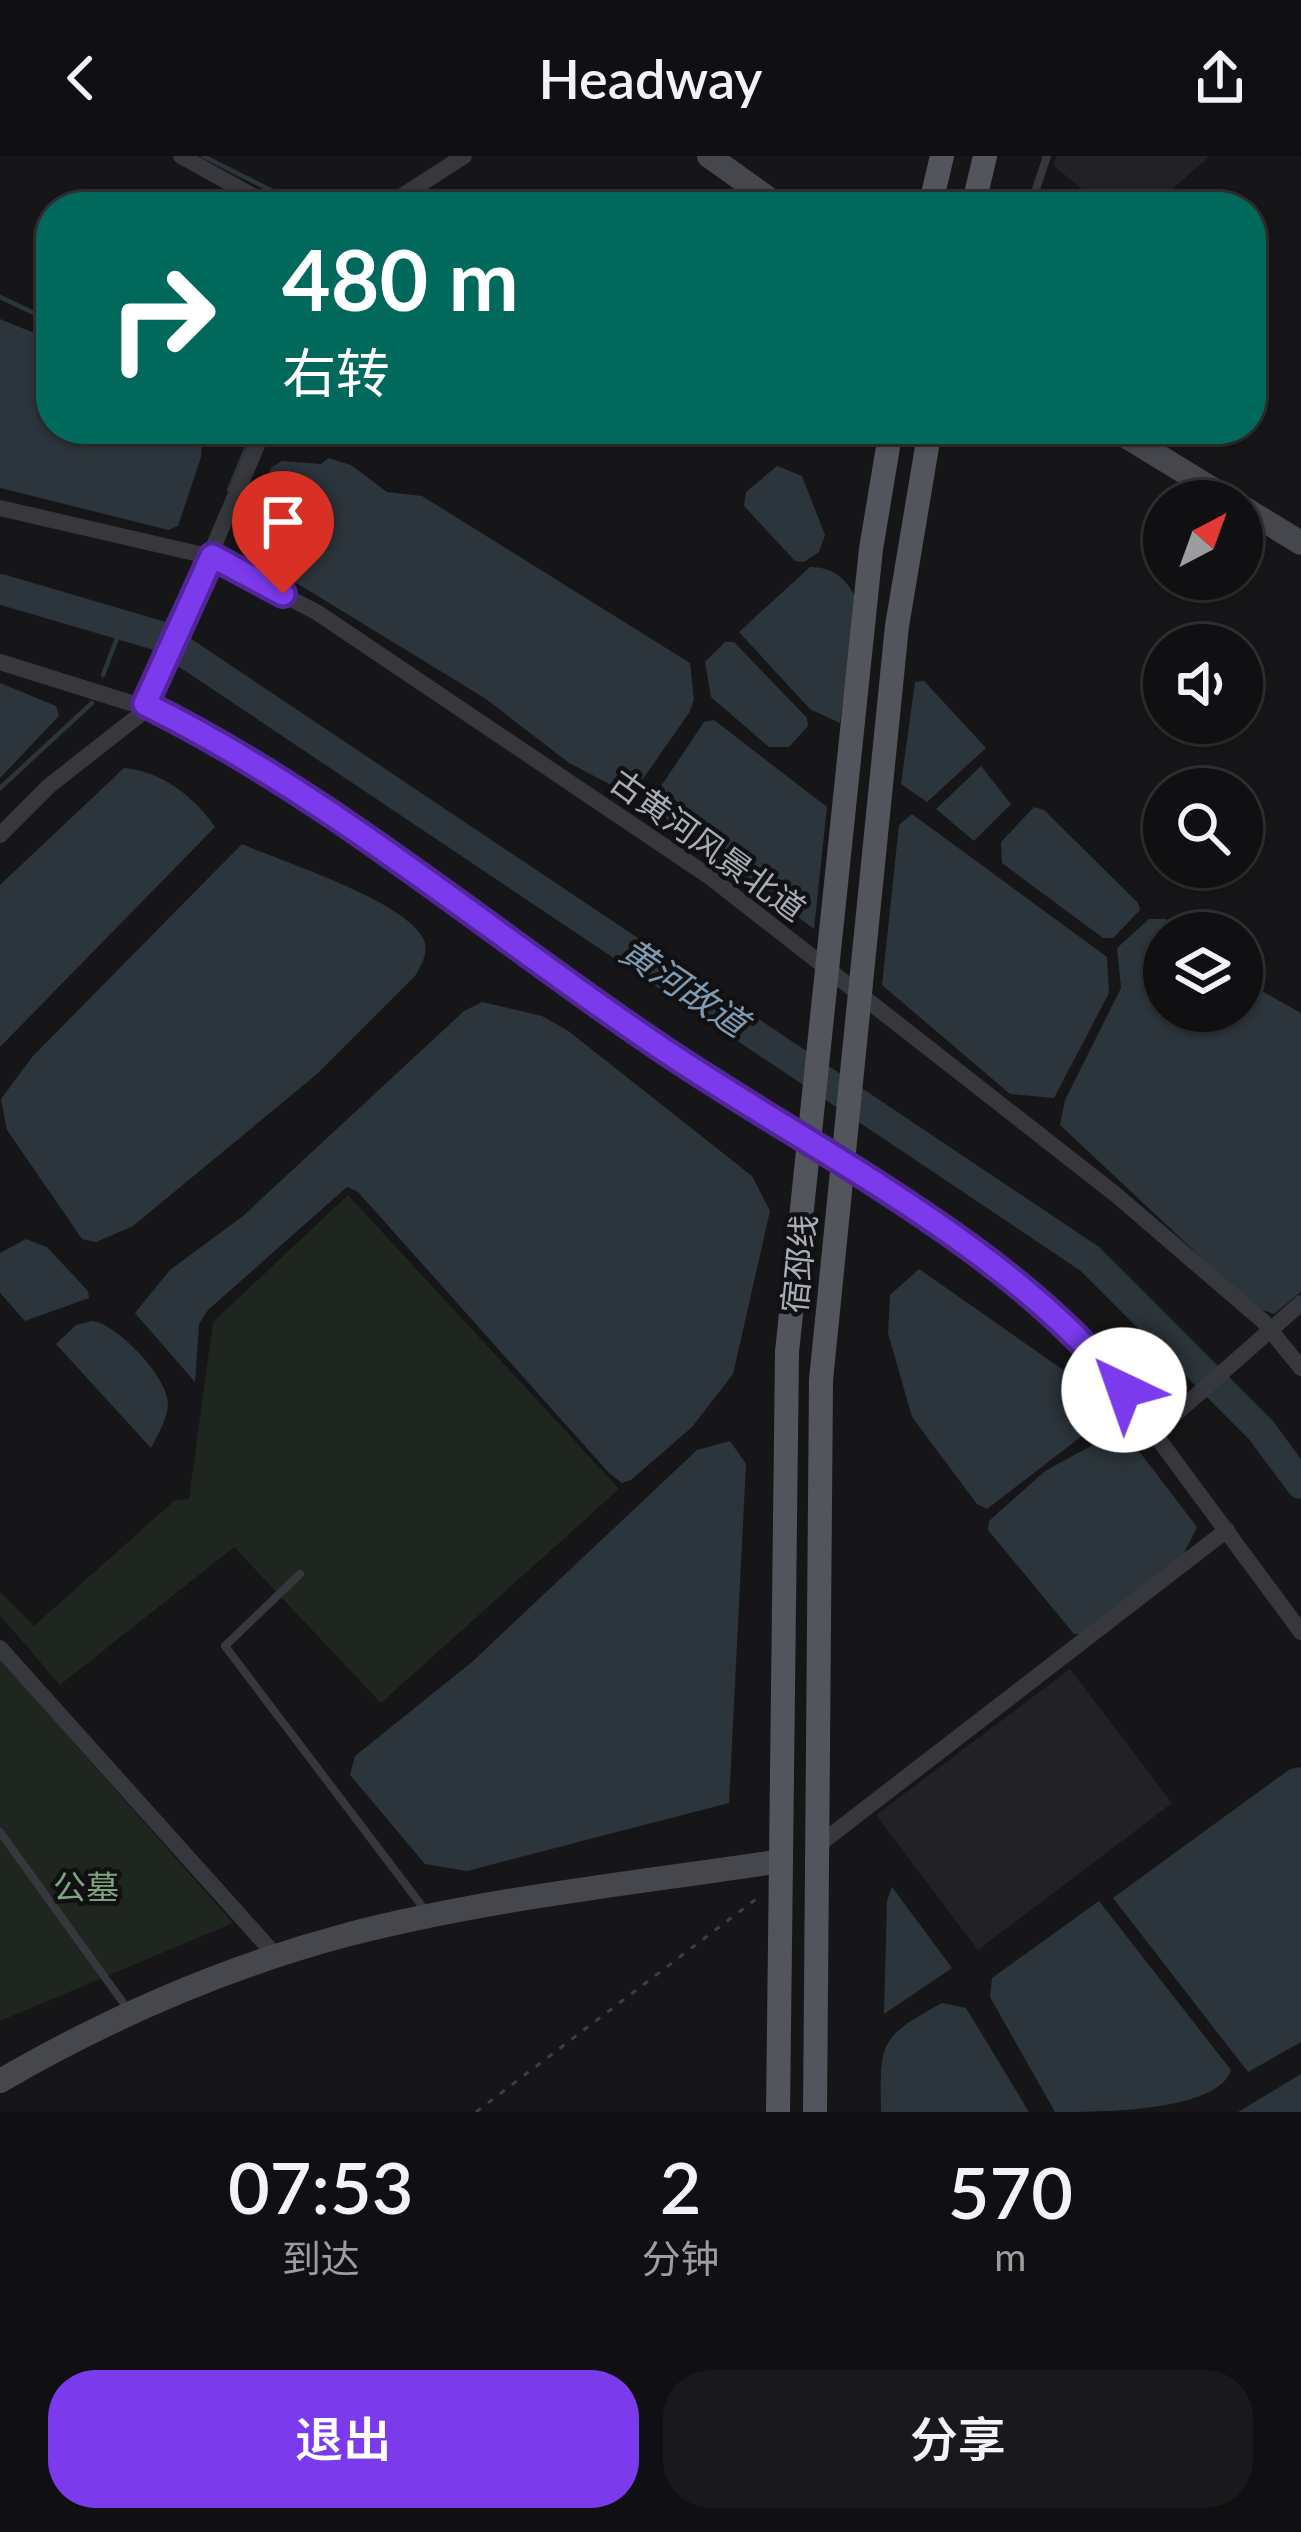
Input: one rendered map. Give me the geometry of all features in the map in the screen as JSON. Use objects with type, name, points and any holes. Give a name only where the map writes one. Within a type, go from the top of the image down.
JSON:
[{"type":"main road","points":[[934,192],[942,156]]},
{"type":"main road","points":[[977,192],[985,156]]},
{"type":"main road","name":"宿邳线","points":[[778,2112],[787,1352],[871,549],[888,444]]},
{"type":"main road","name":"宿邳线","points":[[814,2112],[820,1380],[897,626],[927,444]]},
{"type":"street","points":[[181,156],[246,192]]},
{"type":"street","points":[[409,192],[464,156]]},
{"type":"street","points":[[709,156],[759,192]]},
{"type":"street","points":[[0,835],[49,786],[129,725],[199,590],[258,444]]},
{"type":"street","points":[[1139,444],[1198,480]]},
{"type":"street","name":"古黄河风景北道","points":[[0,508],[92,533],[212,556],[318,613],[710,878],[1115,1194],[1301,1368]]},
{"type":"street","points":[[1263,520],[1301,544]]},
{"type":"street","points":[[0,662],[147,697],[409,868],[658,1046],[932,1224],[1042,1306],[1161,1426],[1227,1530],[1301,1632]]},
{"type":"street","points":[[1161,1426],[1301,1303]]},
{"type":"street","points":[[817,1846],[1227,1530]]},
{"type":"street","points":[[0,1648],[278,1957]]},
{"type":"street","points":[[0,2081],[131,2014],[278,1957],[430,1916],[781,1870]]},
{"type":"lane","points":[[1035,192],[1047,156]]},
{"type":"lane","points":[[300,1574],[224,1646],[430,1916]]},
{"type":"lane","points":[[0,1832],[131,2014]]},
{"type":"path","points":[[476,2112],[781,1870]]},
{"type":"shaded area","points":[[1056,156],[1210,156],[1169,192],[1086,192],[1054,166]]},
{"type":"shaded area","points":[[0,319],[36,334],[36,444],[202,444],[178,526],[168,530],[0,488]]},
{"type":"shaded area","points":[[328,458],[351,465],[387,492],[422,496],[690,663],[694,700],[689,713],[640,783],[621,790],[569,763],[486,699],[246,552],[244,539],[271,468],[282,461],[321,464]]},
{"type":"shaded area","points":[[777,466],[802,476],[825,535],[819,552],[804,562],[795,561],[744,506],[746,492]]},
{"type":"shaded area","points":[[810,567],[839,576],[857,601],[840,723],[810,709],[739,632]]},
{"type":"shaded area","points":[[725,642],[734,642],[807,718],[808,726],[789,747],[769,747],[711,697],[705,662]]},
{"type":"shaded area","points":[[924,681],[986,748],[927,802],[901,784],[915,682]]},
{"type":"shaded area","points":[[0,683],[56,706],[59,716],[0,778]]},
{"type":"shaded area","points":[[714,720],[827,807],[814,929],[663,816],[651,801],[704,722]]},
{"type":"shaded area","points":[[981,766],[1011,804],[974,841],[936,809]]},
{"type":"shaded area","points":[[124,768],[151,774],[176,787],[215,827],[0,1047],[0,885]]},
{"type":"shaded area","points":[[1034,807],[1044,810],[1138,903],[1140,910],[1113,938],[1103,938],[1002,863],[1001,842]]},
{"type":"shaded area","points":[[912,814],[1107,957],[1109,993],[1054,1098],[1010,1094],[882,985],[899,825]]},
{"type":"shaded area","points":[[242,844],[342,884],[394,911],[424,940],[424,959],[415,976],[317,1074],[133,1226],[96,1242],[82,1239],[7,1130],[1,1099],[33,1056]]},
{"type":"shaded area","points":[[1143,924],[1143,1032],[1263,1032],[1263,992],[1301,1013],[1301,1292],[1274,1314],[1254,1307],[1060,1125],[1065,1100],[1121,988],[1117,948]]},
{"type":"shaded area","points":[[482,1002],[542,1016],[567,1030],[752,1176],[770,1211],[733,1374],[692,1427],[622,1483],[358,1192],[347,1187],[208,1310],[199,1324],[195,1382],[135,1313],[170,1270],[243,1216],[464,1011]]},
{"type":"shaded area","points":[[26,1239],[47,1247],[88,1291],[89,1298],[25,1321],[0,1293],[0,1253]]},
{"type":"shaded area","points":[[919,1269],[1076,1379],[1100,1422],[987,1509],[977,1504],[912,1417],[888,1333],[890,1295]]},
{"type":"shaded area","points":[[92,1321],[127,1341],[159,1379],[168,1403],[151,1448],[56,1344],[76,1325]]},
{"type":"shaded area","points":[[1113,1434],[1132,1442],[1197,1527],[1183,1555],[1082,1634],[1074,1634],[988,1530],[989,1521],[1045,1471]]},
{"type":"shaded area","points":[[730,1441],[746,1464],[729,1803],[467,1871],[425,1864],[350,1775],[355,1756],[472,1662],[697,1450]]},
{"type":"shaded area","points":[[1070,1669],[1172,1803],[978,1950],[876,1815]]},
{"type":"shaded area","points":[[1301,1767],[1301,2042],[1248,2072],[1113,1898],[1290,1769]]},
{"type":"shaded area","points":[[892,1887],[952,1968],[884,2014],[887,1901]]},
{"type":"shaded area","points":[[1099,1901],[1231,2070],[1221,2084],[1181,2102],[1154,2107],[1055,2112],[990,1997],[992,1978]]},
{"type":"shaded area","points":[[942,2003],[966,2008],[1029,2112],[881,2112],[881,2070],[888,2044],[906,2025]]},
{"type":"shaded area","points":[[1301,2074],[1301,2112],[1238,2112]]},
{"type":"green space","points":[[348,1195],[619,1489],[381,1703],[234,1547],[60,1685],[0,1615],[0,1592],[34,1626],[175,1500],[189,1499],[213,1322]]},
{"type":"green space","name":"公墓","points":[[0,1659],[233,1923],[0,2021]]},
{"type":"waterway","points":[[203,156],[274,192]]},
{"type":"waterway","points":[[0,297],[36,314]]},
{"type":"waterway","points":[[229,490],[248,444]]},
{"type":"waterway","points":[[160,636],[193,574]]},
{"type":"waterway","name":"黄河故道","points":[[0,589],[160,636],[1090,1259],[1260,1429],[1301,1484]]},
{"type":"waterway","points":[[103,675],[122,625]]},
{"type":"waterway","points":[[0,788],[92,703]]},
{"type":"route","points":[[283,594],[212,556],[145,704],[290,789],[658,1046],[932,1224],[1042,1306],[1100,1360],[1124,1390]]}]
